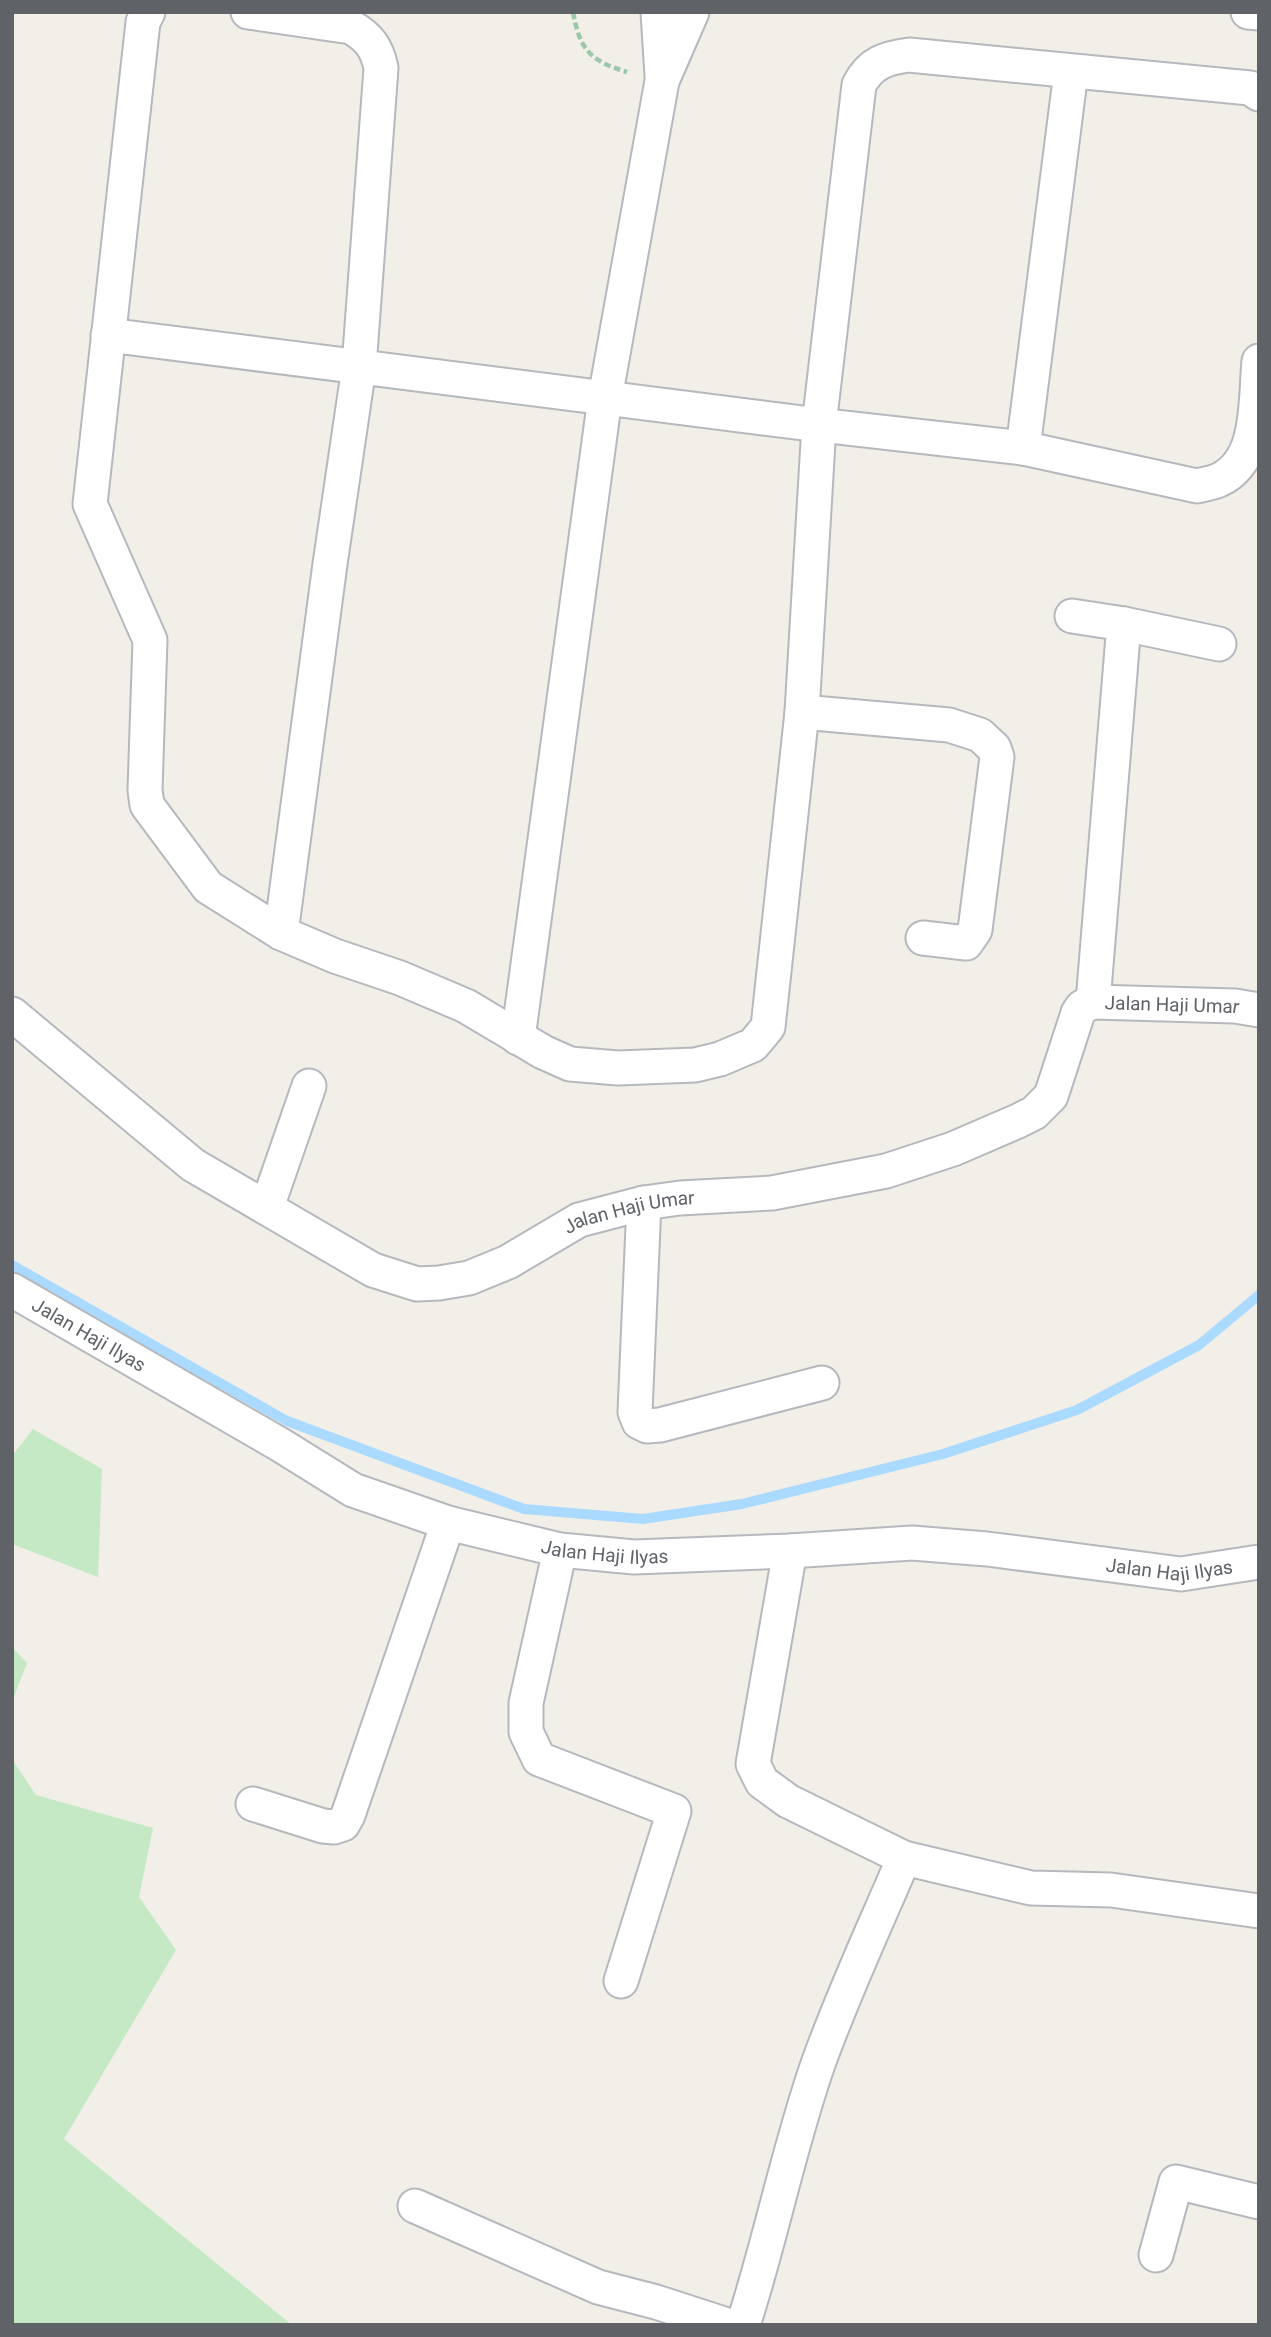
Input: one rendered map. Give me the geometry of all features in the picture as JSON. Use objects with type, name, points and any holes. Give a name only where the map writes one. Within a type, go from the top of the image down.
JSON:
[{"type":"street","points":[[148,12],[142,22],[90,504],[150,639],[145,790],[147,805],[208,887],[281,933],[466,1006],[543,1052],[570,1063],[618,1068],[695,1065],[753,1045],[768,1027],[802,712],[819,425],[859,85],[865,73],[876,63],[909,55],[1250,88],[1259,94]]},
{"type":"street","points":[[248,12],[351,27],[366,35],[379,56],[381,68],[359,367],[281,933]]},
{"type":"street","points":[[658,12],[662,82]]},
{"type":"street","points":[[518,1038],[605,398],[662,82],[692,12]]},
{"type":"street","points":[[1248,12],[1259,13]]},
{"type":"street","points":[[1023,448],[1071,72]]},
{"type":"street","points":[[108,335],[819,425],[1023,448],[1198,485],[1217,481],[1231,473],[1243,460],[1250,443],[1259,361]]},
{"type":"street","points":[[1072,616],[1219,644]]},
{"type":"street","points":[[1093,1002],[1124,624]]},
{"type":"street","points":[[802,712],[949,725],[980,735],[994,748],[997,757],[975,930],[966,943],[923,938]]},
{"type":"street","name":"Jalan Haji Umar","points":[[12,1014],[193,1165],[373,1270],[418,1284],[469,1278],[508,1262],[579,1220],[644,1203],[660,1199],[772,1193],[886,1171],[953,1149],[1034,1113],[1051,1096],[1078,1013],[1082,1007],[1093,1002],[1235,1006],[1259,1010]]},
{"type":"street","points":[[267,1208],[309,1086]]},
{"type":"street","points":[[644,1203],[635,1412],[639,1422],[647,1426],[660,1425],[822,1383]]},
{"type":"street","name":"Jalan Haji Ilyas","points":[[12,1290],[279,1444],[353,1490],[448,1523],[560,1549],[634,1557],[912,1543],[987,1549],[1181,1574],[1259,1562]]},
{"type":"street","points":[[253,1804],[323,1826],[343,1824],[448,1523]]},
{"type":"street","points":[[560,1549],[526,1703],[526,1732],[539,1759],[674,1811],[621,1981]]},
{"type":"street","points":[[790,1551],[753,1764],[762,1782],[788,1801],[904,1858],[1031,1888],[1111,1890],[1259,1911]]},
{"type":"street","points":[[743,2325],[760,2274],[788,2159],[819,2063],[904,1858]]},
{"type":"street","points":[[1156,2255],[1176,2182],[1259,2202]]},
{"type":"street","points":[[415,2206],[598,2287],[727,2325]]},
{"type":"path","points":[[573,12],[577,30],[587,51],[602,64],[662,82]]},
{"type":"green space","points":[[33,1429],[102,1469],[98,1577],[12,1544],[12,1456]]},
{"type":"green space","points":[[12,1647],[27,1663],[12,1702]]},
{"type":"green space","points":[[12,1759],[36,1795],[153,1828],[139,1897],[176,1950],[64,2139],[292,2325],[12,2325]]},
{"type":"waterway","points":[[12,1265],[287,1421],[524,1509],[643,1519],[742,1504],[943,1454],[1077,1410],[1199,1345],[1259,1295]]}]
